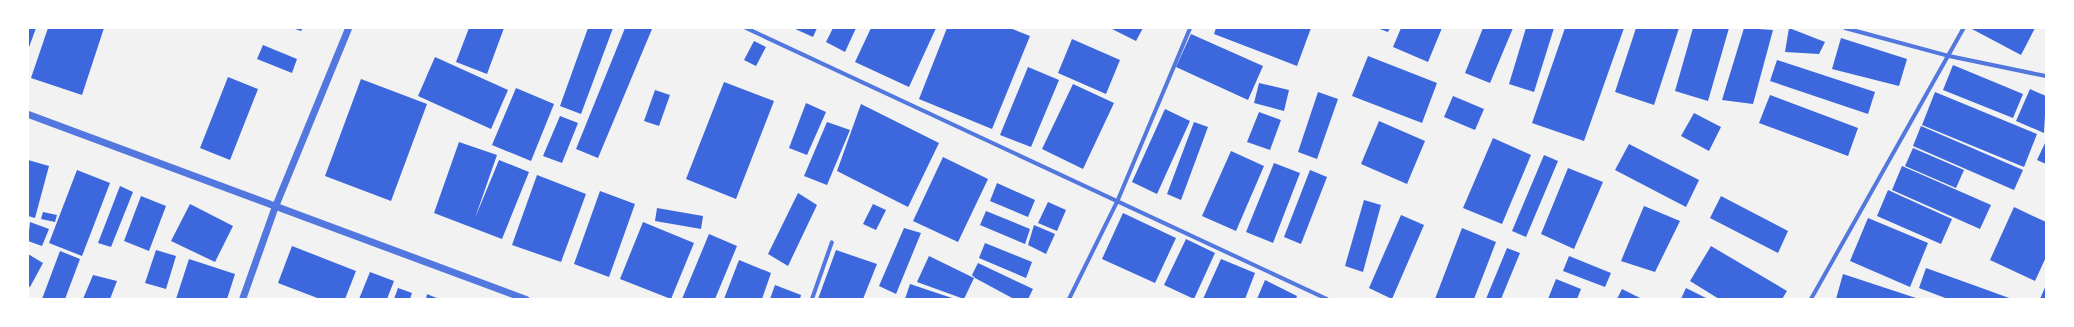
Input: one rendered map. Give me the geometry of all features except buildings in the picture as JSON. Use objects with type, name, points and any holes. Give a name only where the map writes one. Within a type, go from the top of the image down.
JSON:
[{"type":"street","points":[[242,299],[274,206],[348,28]]},
{"type":"street","points":[[746,28],[1327,299]]},
{"type":"street","points":[[1069,299],[1117,202],[1190,28]]},
{"type":"street","points":[[1845,28],[1949,56],[2046,76]]},
{"type":"street","points":[[1811,299],[1964,28]]},
{"type":"street","points":[[28,114],[526,299]]},
{"type":"street","points":[[812,299],[832,242]]}]
